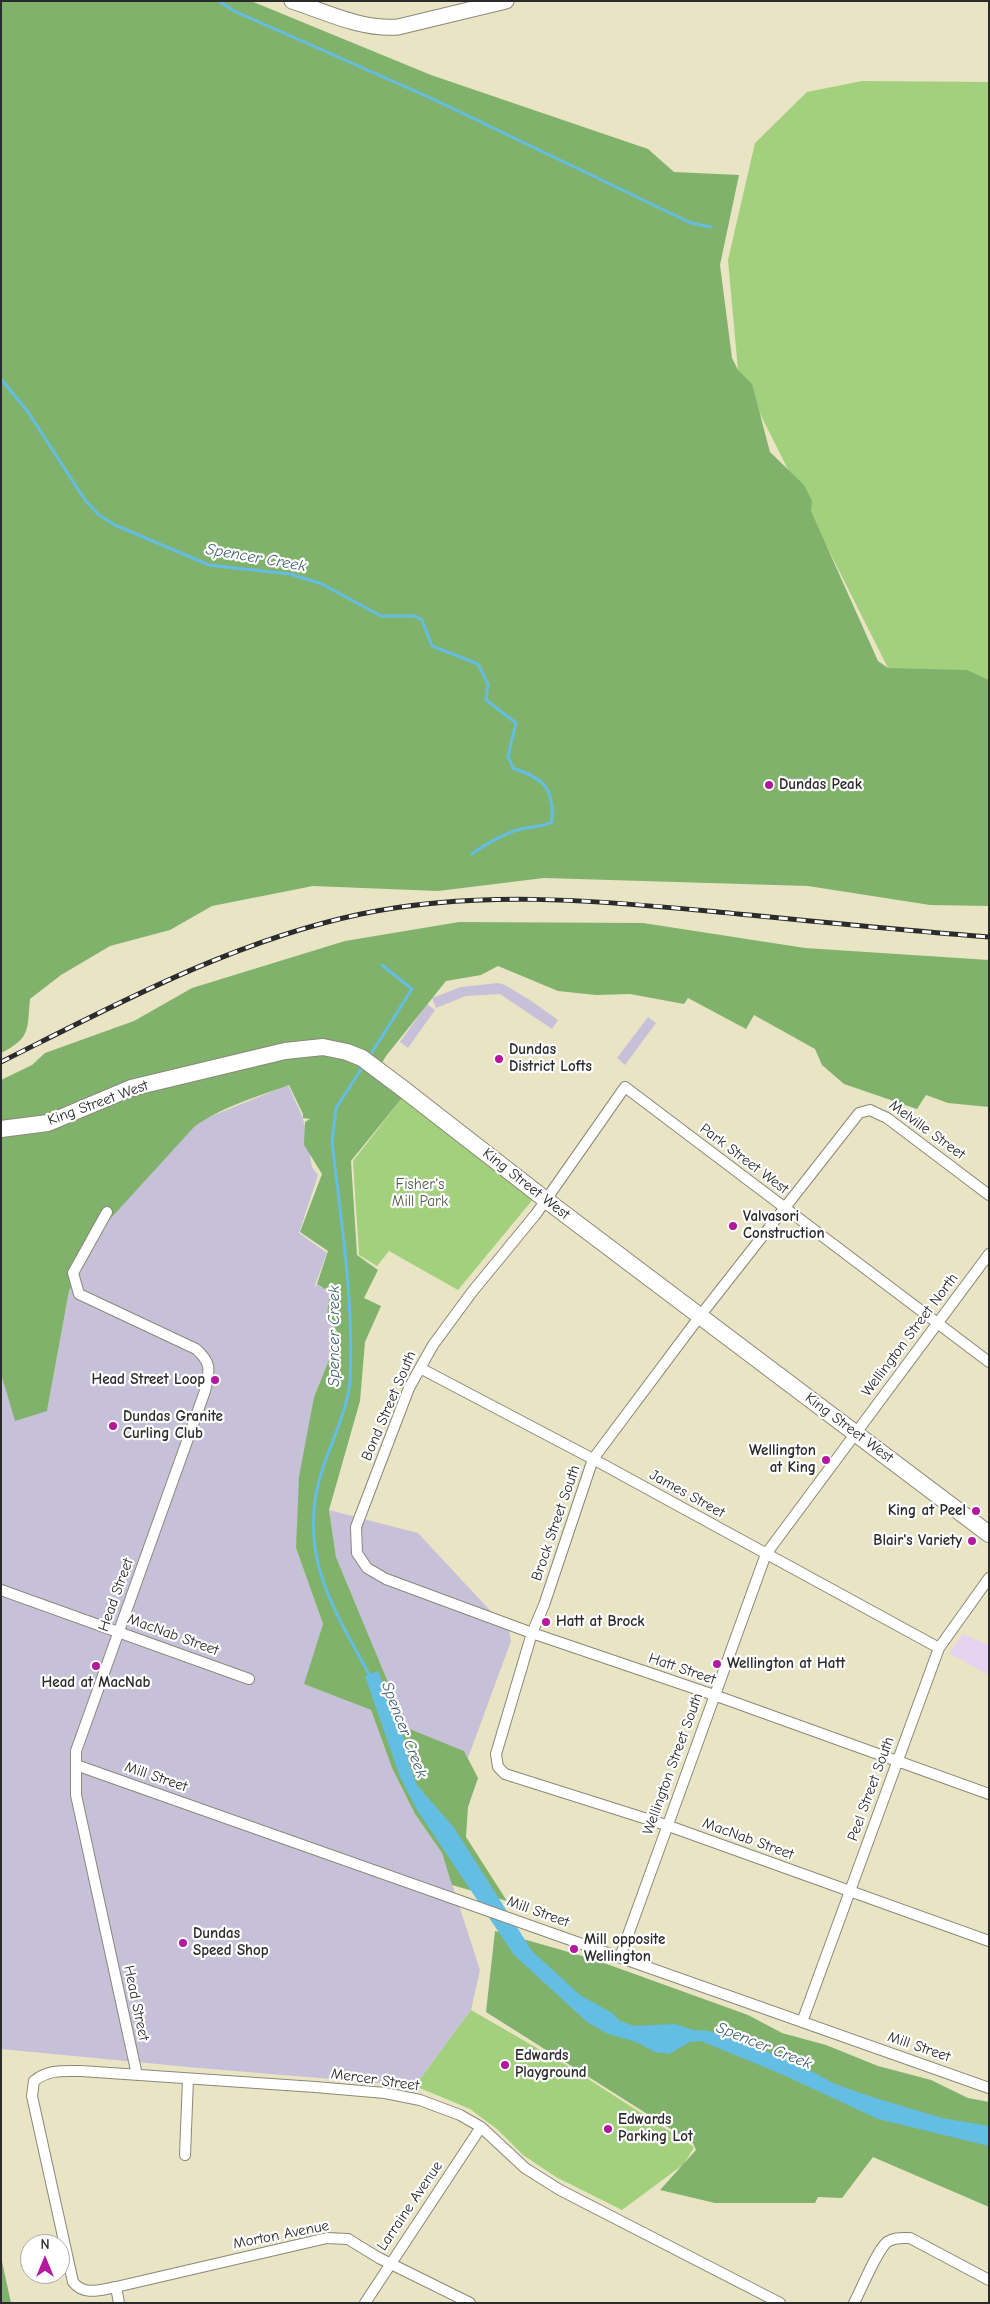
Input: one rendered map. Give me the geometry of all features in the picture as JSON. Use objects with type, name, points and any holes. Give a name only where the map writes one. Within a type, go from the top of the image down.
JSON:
[{"type":"main road","name":"King Street West","points":[[1,1129],[48,1123],[131,1088],[285,1052],[324,1047],[347,1052],[362,1058],[546,1200],[989,1534]]},
{"type":"street","points":[[292,1],[368,26],[383,28],[398,27],[506,1]]},
{"type":"street","name":"Bond Street South","points":[[367,1568],[357,1553],[356,1528],[406,1397],[420,1368],[433,1345],[457,1312],[546,1200],[625,1087]]},
{"type":"street","name":"Park Street West","points":[[625,1087],[989,1362]]},
{"type":"street","name":"Brock Street South","points":[[498,1767],[496,1754],[532,1634],[544,1605],[593,1460],[601,1446],[700,1316],[859,1113],[870,1110]]},
{"type":"street","name":"Melville Street","points":[[870,1110],[887,1118],[989,1195]]},
{"type":"street","name":"Head Street","points":[[107,1212],[73,1273],[79,1294],[196,1349],[206,1358],[210,1368],[204,1391],[76,1751],[76,1795],[137,2075]]},
{"type":"street","name":"Wellington Street North","points":[[855,1433],[989,1254]]},
{"type":"street","name":"James Street","points":[[420,1368],[939,1648]]},
{"type":"street","name":"Wellington Street South","points":[[620,1957],[666,1825],[766,1554],[855,1433]]},
{"type":"street","name":"Hatt Street","points":[[367,1568],[386,1579],[532,1634],[714,1695],[989,1794]]},
{"type":"street","name":"Peel Street South","points":[[802,2022],[939,1648],[989,1578]]},
{"type":"street","name":"MacNab Street","points":[[1,1590],[249,1679]]},
{"type":"street","name":"Mill Street","points":[[76,1765],[987,2087]]},
{"type":"street","name":"MacNab Street","points":[[498,1767],[505,1774],[666,1825],[989,1941]]},
{"type":"street","name":"Mercer Street","points":[[116,2287],[87,2291],[78,2289],[73,2282],[32,2096],[34,2081],[43,2074],[59,2070],[137,2075],[385,2093],[420,2100],[460,2115],[482,2127],[525,2168],[560,2190],[780,2303]]},
{"type":"street","points":[[987,2087],[989,2075]]},
{"type":"street","points":[[185,2155],[188,2079]]},
{"type":"street","name":"Larraine Avenue","points":[[365,2303],[482,2127]]},
{"type":"street","points":[[854,2303],[881,2251],[888,2242],[899,2237],[910,2238],[989,2280]]},
{"type":"street","name":"Morton Avenue","points":[[116,2287],[327,2238],[348,2239],[390,2263],[470,2303]]},
{"type":"street","points":[[116,2287],[119,2303]]},
{"type":"shaded area","points":[[498,983],[505,985],[530,1000],[558,1020],[552,1029],[500,994],[466,996],[436,1008],[432,998],[461,987]]},
{"type":"shaded area","points":[[427,1004],[435,1010],[408,1048],[400,1042]]},
{"type":"shaded area","points":[[648,1017],[656,1023],[625,1065],[617,1058]]},
{"type":"shaded area","points":[[288,1085],[303,1118],[312,1167],[318,1175],[299,1233],[327,1253],[314,1288],[317,1284],[330,1292],[327,1314],[339,1335],[314,1397],[296,1548],[323,1624],[305,1684],[371,1710],[392,1768],[415,1814],[442,1853],[480,1970],[471,2010],[415,2086],[1,2049],[1,1379],[2,1376],[47,1411],[69,1291],[101,1229],[190,1129],[202,1120]]},
{"type":"shaded area","points":[[329,1510],[418,1533],[509,1631],[511,1641],[468,1758],[464,1751],[407,1729],[336,1557]]},
{"type":"shaded area","points":[[963,1634],[989,1645],[989,1675],[949,1653]]},
{"type":"green space","points":[[1,1],[251,1],[431,75],[648,149],[674,172],[739,175],[720,265],[732,358],[738,370],[752,384],[770,452],[804,485],[812,501],[811,511],[878,661],[888,668],[967,670],[989,680],[989,906],[930,905],[808,886],[544,878],[438,891],[313,886],[212,906],[170,930],[110,946],[61,975],[30,999],[26,1032],[18,1043],[1,1053]]},
{"type":"green space","points":[[862,81],[989,82],[989,680],[888,668],[738,370],[728,260],[755,143],[807,92]]},
{"type":"green space","points":[[459,922],[643,923],[805,948],[989,960],[989,1107],[948,1103],[926,1095],[917,1109],[844,1084],[822,1065],[815,1049],[754,1015],[746,1029],[688,998],[684,1004],[630,994],[596,995],[558,991],[498,966],[481,975],[446,981],[386,1056],[374,1077],[402,1098],[351,1161],[357,1255],[378,1270],[364,1298],[381,1306],[365,1342],[360,1401],[329,1510],[336,1557],[407,1728],[464,1751],[478,1778],[468,1807],[466,1837],[507,1901],[452,1885],[442,1853],[415,1814],[392,1768],[371,1710],[304,1684],[323,1624],[296,1548],[299,1477],[314,1397],[339,1335],[327,1314],[330,1292],[317,1284],[328,1251],[300,1232],[322,1174],[304,1145],[305,1122],[310,1119],[303,1118],[303,1114],[289,1085],[227,1108],[194,1127],[101,1229],[69,1291],[47,1411],[15,1421],[2,1377],[1,1379],[1,1080],[32,1065],[45,1053],[134,1021],[192,988],[345,941]]},
{"type":"green space","name":"Fisher's Mill Park","points":[[402,1098],[534,1198],[458,1290],[389,1251],[377,1266],[359,1255],[353,1161]]},
{"type":"green space","points":[[495,1931],[593,1959],[748,2015],[782,2033],[826,2045],[878,2066],[931,2080],[968,2098],[989,2102],[989,2207],[873,2157],[842,2198],[818,2197],[815,2203],[715,2203],[660,2190],[696,2150],[693,2143],[486,2012]]},
{"type":"green space","points":[[471,2010],[568,2066],[694,2147],[684,2164],[622,2210],[556,2177],[523,2155],[497,2129],[470,2109],[415,2086]]},
{"type":"green space","points":[[1,2257],[11,2303],[1,2303]]},
{"type":"water","points":[[378,1671],[407,1747],[409,1764],[417,1785],[455,1829],[532,1951],[580,1995],[612,2013],[620,2021],[634,2026],[675,2024],[693,2030],[709,2031],[793,2061],[835,2084],[872,2097],[942,2118],[989,2126],[989,2146],[878,2119],[781,2074],[701,2041],[690,2042],[669,2054],[655,2052],[636,2042],[608,2034],[587,2022],[514,1955],[417,1810],[400,1777],[365,1676]]},
{"type":"waterway","points":[[219,1],[234,11],[433,99],[691,223],[711,227]]},
{"type":"waterway","name":"Spencer Creek","points":[[1,379],[28,412],[85,500],[99,515],[115,525],[209,565],[290,574],[322,584],[381,616],[415,616],[422,620],[432,646],[478,664],[488,684],[486,700],[516,723],[508,756],[513,768],[532,776],[545,786],[551,800],[552,822],[512,832],[490,842],[472,854]]},
{"type":"waterway","name":"Spencer Creek","points":[[369,1057],[412,989],[382,965]]},
{"type":"waterway","name":"Spencer Creek","points":[[364,1065],[336,1108],[332,1142],[348,1290],[351,1350],[350,1380],[346,1402],[321,1474],[315,1503],[313,1530],[316,1555],[323,1580],[343,1627],[370,1676]]},
{"type":"railway","points":[[1,1062],[88,1018],[221,957],[267,940],[314,926],[361,914],[404,907],[447,902],[534,899],[621,903],[989,937]]},
{"type":"place","name":"Dundas Peak","points":[[769,785]]},
{"type":"place","name":"Dundas District Lofts","points":[[499,1059]]},
{"type":"place","name":"Valvasori Construction","points":[[733,1226]]},
{"type":"place","name":"Head Street Loop","points":[[215,1380]]},
{"type":"place","name":"Dundas Granite Curling Club","points":[[113,1426]]},
{"type":"place","name":"Wellington at King","points":[[826,1460]]},
{"type":"place","name":"King at Peel","points":[[976,1511]]},
{"type":"place","name":"Blair's Variety","points":[[972,1541]]},
{"type":"place","name":"Hatt at Brock","points":[[546,1622]]},
{"type":"place","name":"Wellington at Hatt","points":[[717,1664]]},
{"type":"place","name":"Head at MacNab","points":[[96,1666]]},
{"type":"place","name":"Dundas Speed Shop","points":[[183,1943]]},
{"type":"place","name":"Mill opposite Wellington","points":[[574,1949]]},
{"type":"place","name":"Edwards Playground","points":[[505,2065]]},
{"type":"place","name":"Edwards Parking Lot","points":[[608,2129]]}]
